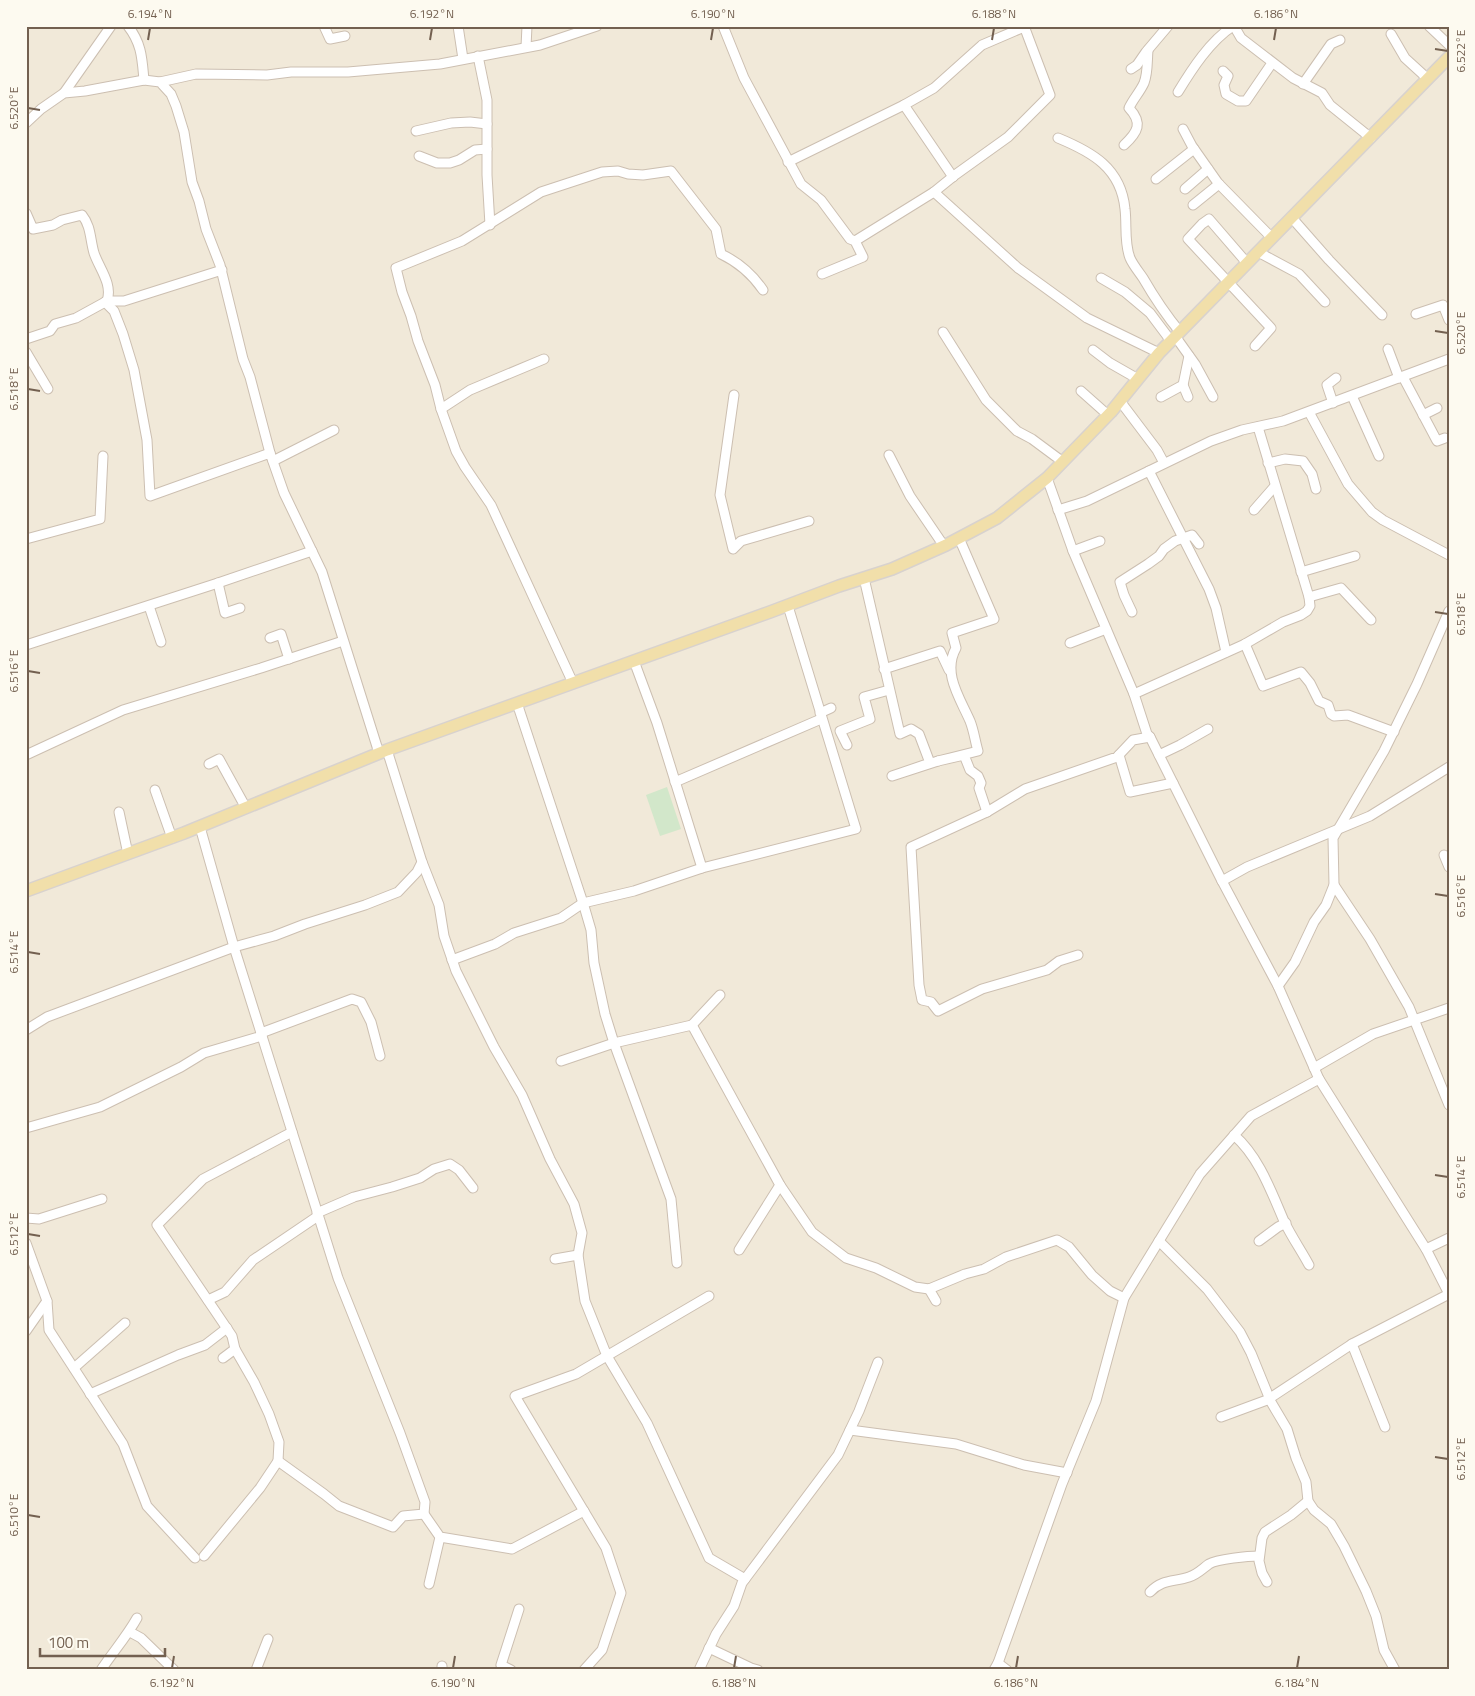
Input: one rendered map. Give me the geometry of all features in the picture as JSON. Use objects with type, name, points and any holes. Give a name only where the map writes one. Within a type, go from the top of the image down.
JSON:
[{"type":"main road","points":[[26,891],[172,838],[383,751],[892,569],[944,546],[997,518],[1048,478],[1108,416],[1175,336],[1449,57]]},
{"type":"street","points":[[26,123],[41,109],[64,93],[111,26]]},
{"type":"street","points":[[128,26],[136,36],[140,49],[144,80]]},
{"type":"street","points":[[324,26],[330,39],[346,36]]},
{"type":"street","points":[[458,26],[463,59]]},
{"type":"street","points":[[526,47],[527,26]]},
{"type":"street","points":[[64,93],[144,80],[160,82],[188,74],[213,73],[267,76],[291,72],[348,72],[440,64],[540,45],[597,26]]},
{"type":"street","points":[[723,26],[744,78],[801,184],[821,200],[850,239],[855,240],[863,257],[822,274]]},
{"type":"street","points":[[1131,69],[1137,65],[1168,26]]},
{"type":"street","points":[[1178,92],[1210,46],[1223,32],[1234,26],[1241,38],[1272,63],[1303,84],[1322,93],[1330,106],[1370,138]]},
{"type":"street","points":[[1429,26],[1449,45]]},
{"type":"street","points":[[788,162],[904,105],[934,88],[982,45],[1024,27],[1050,95],[1008,137],[934,192],[855,240]]},
{"type":"street","points":[[1391,34],[1405,58],[1428,79]]},
{"type":"street","points":[[1303,84],[1331,44],[1340,40]]},
{"type":"street","points":[[1124,145],[1135,135],[1137,126],[1136,116],[1129,108],[1144,84],[1148,50]]},
{"type":"street","points":[[478,56],[487,100],[490,225]]},
{"type":"street","points":[[1223,71],[1228,76],[1224,85],[1226,94],[1238,101],[1246,100],[1272,63]]},
{"type":"street","points":[[160,82],[171,94],[184,132],[192,182],[222,270],[243,359],[252,385],[271,457],[284,493],[322,572],[343,641],[422,862],[439,904],[444,936],[452,960],[475,1012],[522,1095],[550,1159],[574,1204],[582,1233],[578,1255],[585,1301],[608,1356],[647,1423],[709,1558],[745,1579]]},
{"type":"street","points":[[904,105],[953,177]]},
{"type":"street","points":[[416,131],[451,123],[470,122],[487,124]]},
{"type":"street","points":[[1183,129],[1194,149],[1219,184],[1272,238]]},
{"type":"street","points":[[1058,138],[1081,148],[1098,160],[1117,179],[1125,209],[1126,237],[1130,258],[1164,312],[1175,336],[1213,397]]},
{"type":"street","points":[[419,156],[437,163],[450,163],[475,150],[487,149]]},
{"type":"street","points":[[1156,179],[1194,149]]},
{"type":"street","points":[[1185,189],[1208,169]]},
{"type":"street","points":[[573,683],[492,505],[456,451],[441,409],[435,385],[418,341],[396,268],[462,241],[541,192],[591,176],[618,171],[643,175],[670,171],[716,229],[721,254],[744,268],[763,290]]},
{"type":"street","points":[[1193,205],[1219,184]]},
{"type":"street","points":[[934,192],[1018,268],[1087,318],[1159,353]]},
{"type":"street","points":[[26,213],[33,229],[53,225],[62,220],[82,215],[90,227],[95,255],[104,272],[110,294],[106,302]]},
{"type":"street","points":[[1292,218],[1382,315]]},
{"type":"street","points":[[1247,263],[1209,220],[1202,224],[1188,239],[1271,328],[1255,346]]},
{"type":"street","points":[[1258,252],[1299,274],[1325,302]]},
{"type":"street","points":[[26,339],[50,330],[55,324],[76,318],[106,302],[124,301],[222,270]]},
{"type":"street","points":[[1101,278],[1125,292],[1175,336]]},
{"type":"street","points":[[106,302],[114,311],[134,370],[147,440],[150,496],[271,457],[334,430]]},
{"type":"street","points":[[1416,314],[1443,305],[1449,320]]},
{"type":"street","points":[[943,332],[986,400],[1017,431],[1032,439],[1063,462]]},
{"type":"street","points":[[1388,349],[1401,378],[1437,441],[1445,438]]},
{"type":"street","points":[[1093,350],[1110,363],[1138,379]]},
{"type":"street","points":[[26,352],[48,389]]},
{"type":"street","points":[[1188,396],[1183,385],[1189,356]]},
{"type":"street","points":[[1058,510],[1087,501],[1211,441],[1242,430],[1283,421],[1449,359]]},
{"type":"street","points":[[441,409],[470,390],[544,360]]},
{"type":"street","points":[[1333,403],[1327,385],[1336,378]]},
{"type":"street","points":[[1161,397],[1183,385]]},
{"type":"street","points":[[1081,391],[1108,416]]},
{"type":"street","points":[[734,394],[720,495],[733,549],[741,541],[809,521]]},
{"type":"street","points":[[1352,396],[1379,456]]},
{"type":"street","points":[[1120,401],[1157,450],[1164,463]]},
{"type":"street","points":[[1423,415],[1437,408]]},
{"type":"street","points":[[1309,412],[1348,484],[1372,512],[1383,520],[1449,555]]},
{"type":"street","points":[[1134,694],[1245,644],[1308,611],[1310,606],[1309,597],[1258,427]]},
{"type":"street","points":[[889,455],[910,496],[944,546]]},
{"type":"street","points":[[26,538],[100,519],[103,456]]},
{"type":"street","points":[[1268,463],[1285,459],[1303,461],[1312,474],[1316,489]]},
{"type":"street","points":[[1149,471],[1209,589],[1216,608],[1226,652]]},
{"type":"street","points":[[1048,478],[1073,551],[1134,694],[1147,734],[1278,986],[1319,1079],[1426,1249],[1449,1294],[1352,1344],[1269,1397],[1254,1405],[1221,1417]]},
{"type":"street","points":[[1254,510],[1275,486]]},
{"type":"street","points":[[1132,612],[1120,582],[1148,564],[1159,556],[1164,549],[1182,537],[1192,535],[1199,544]]},
{"type":"street","points":[[950,673],[951,657],[956,648],[952,633],[994,619],[959,538]]},
{"type":"street","points":[[1073,551],[1100,541]]},
{"type":"street","points":[[26,646],[41,639],[218,584],[312,550]]},
{"type":"street","points":[[1301,572],[1355,556]]},
{"type":"street","points":[[864,578],[884,669],[900,734],[911,729],[919,734],[930,763],[892,776],[938,761],[978,751],[971,723],[940,652],[884,669]]},
{"type":"street","points":[[218,584],[225,613],[240,608]]},
{"type":"street","points":[[1309,597],[1341,588],[1371,620]]},
{"type":"street","points":[[149,606],[161,642]]},
{"type":"street","points":[[452,960],[495,944],[514,933],[561,918],[583,903],[634,891],[702,868],[856,829],[788,606]]},
{"type":"street","points":[[1278,986],[1295,962],[1314,922],[1326,905],[1334,885],[1334,838],[1394,732],[1418,684],[1449,611]]},
{"type":"street","points":[[1070,643],[1106,629]]},
{"type":"street","points":[[270,638],[281,634],[289,659]]},
{"type":"street","points":[[26,755],[123,710],[343,641]]},
{"type":"street","points":[[1245,644],[1263,686],[1301,672],[1310,683],[1319,701],[1328,705],[1331,714],[1334,716],[1348,715],[1394,732]]},
{"type":"street","points":[[634,661],[657,723],[702,868]]},
{"type":"street","points":[[847,745],[840,731],[870,719],[864,698],[889,690]]},
{"type":"street","points":[[517,703],[591,930],[594,963],[605,1014],[614,1043],[671,1198],[677,1263]]},
{"type":"street","points":[[675,782],[820,716],[831,708]]},
{"type":"street","points":[[1159,754],[1180,745],[1208,729]]},
{"type":"street","points":[[1078,955],[1059,961],[1047,970],[982,988],[938,1011],[931,1002],[922,1000],[919,984],[911,848],[987,812],[1025,789],[1117,757],[1133,740],[1150,737]]},
{"type":"street","points":[[938,761],[964,755],[970,770],[978,776],[981,782],[980,788],[987,812]]},
{"type":"street","points":[[1119,755],[1130,792],[1173,783]]},
{"type":"street","points":[[209,764],[219,759],[246,808]]},
{"type":"street","points":[[1222,881],[1247,867],[1340,830],[1380,810],[1449,767]]},
{"type":"street","points":[[155,790],[172,838]]},
{"type":"street","points":[[119,812],[128,854]]},
{"type":"street","points":[[200,827],[234,947],[338,1278],[400,1433],[425,1502],[424,1514],[440,1537],[512,1549],[584,1511]]},
{"type":"street","points":[[1444,855],[1449,867]]},
{"type":"street","points":[[26,1030],[47,1017],[234,947],[274,936],[398,892],[417,872],[422,862]]},
{"type":"street","points":[[1334,885],[1370,939],[1408,1007],[1449,1105]]},
{"type":"street","points":[[561,1061],[614,1043],[692,1025],[720,995]]},
{"type":"street","points":[[26,1128],[100,1107],[181,1067],[204,1053],[261,1035],[352,999],[361,1002],[371,1022],[380,1056]]},
{"type":"street","points":[[1314,1068],[1372,1034],[1449,1008]]},
{"type":"street","points":[[692,1025],[780,1185],[812,1232],[846,1258],[876,1268],[915,1287],[929,1290],[965,1274],[984,1270],[1006,1257],[1057,1240],[1069,1247],[1092,1275],[1110,1291],[1124,1298]]},
{"type":"street","points":[[1008,1670],[996,1666],[1067,1473],[1096,1401],[1124,1298],[1200,1174],[1250,1116],[1319,1079]]},
{"type":"street","points":[[26,1243],[47,1301],[50,1330],[123,1444],[147,1506],[200,1557],[260,1488],[278,1461],[279,1442],[269,1414],[254,1382],[235,1349],[232,1336],[157,1225],[204,1179],[292,1132]]},
{"type":"street","points":[[1234,1135],[1246,1146],[1264,1177],[1309,1265]]},
{"type":"street","points":[[208,1300],[225,1292],[252,1260],[318,1214],[354,1197],[420,1178],[434,1169],[450,1164],[459,1170],[473,1188]]},
{"type":"street","points":[[739,1250],[780,1185]]},
{"type":"street","points":[[26,1218],[39,1219],[102,1199]]},
{"type":"street","points":[[1259,1241],[1286,1223]]},
{"type":"street","points":[[1426,1249],[1449,1238]]},
{"type":"street","points":[[1159,1241],[1207,1289],[1240,1332],[1269,1397],[1287,1429],[1306,1482],[1308,1501],[1314,1510],[1331,1524],[1344,1546],[1366,1591],[1376,1616],[1384,1650],[1395,1670]]},
{"type":"street","points":[[555,1259],[578,1255]]},
{"type":"street","points":[[929,1290],[936,1301]]},
{"type":"street","points":[[584,1670],[602,1650],[621,1593],[606,1548],[515,1396],[576,1374],[708,1296]]},
{"type":"street","points":[[26,1331],[47,1301]]},
{"type":"street","points":[[74,1368],[125,1323]]},
{"type":"street","points":[[90,1394],[205,1345],[227,1328]]},
{"type":"street","points":[[1352,1344],[1385,1427]]},
{"type":"street","points":[[223,1358],[235,1349]]},
{"type":"street","points":[[699,1670],[716,1634],[734,1606],[742,1583],[838,1454],[878,1362]]},
{"type":"street","points":[[850,1430],[956,1444],[1024,1465],[1067,1473]]},
{"type":"street","points":[[278,1461],[339,1506],[369,1519],[393,1527],[403,1516],[424,1514]]},
{"type":"street","points":[[1267,1582],[1260,1569],[1259,1556],[1265,1532],[1308,1501]]},
{"type":"street","points":[[429,1584],[440,1537]]},
{"type":"street","points":[[1150,1592],[1156,1586],[1165,1582],[1196,1574],[1216,1561],[1259,1556]]},
{"type":"street","points":[[511,1670],[501,1665],[519,1609]]},
{"type":"street","points":[[101,1670],[130,1632],[137,1618]]},
{"type":"street","points":[[130,1632],[141,1638],[174,1670]]},
{"type":"street","points":[[256,1670],[268,1639]]},
{"type":"street","points":[[710,1648],[758,1670]]},
{"type":"shaded area","points":[[26,26],[1449,26],[1449,1670],[26,1670]]},
{"type":"green space","points":[[667,787],[681,829],[660,836],[646,795]]}]
